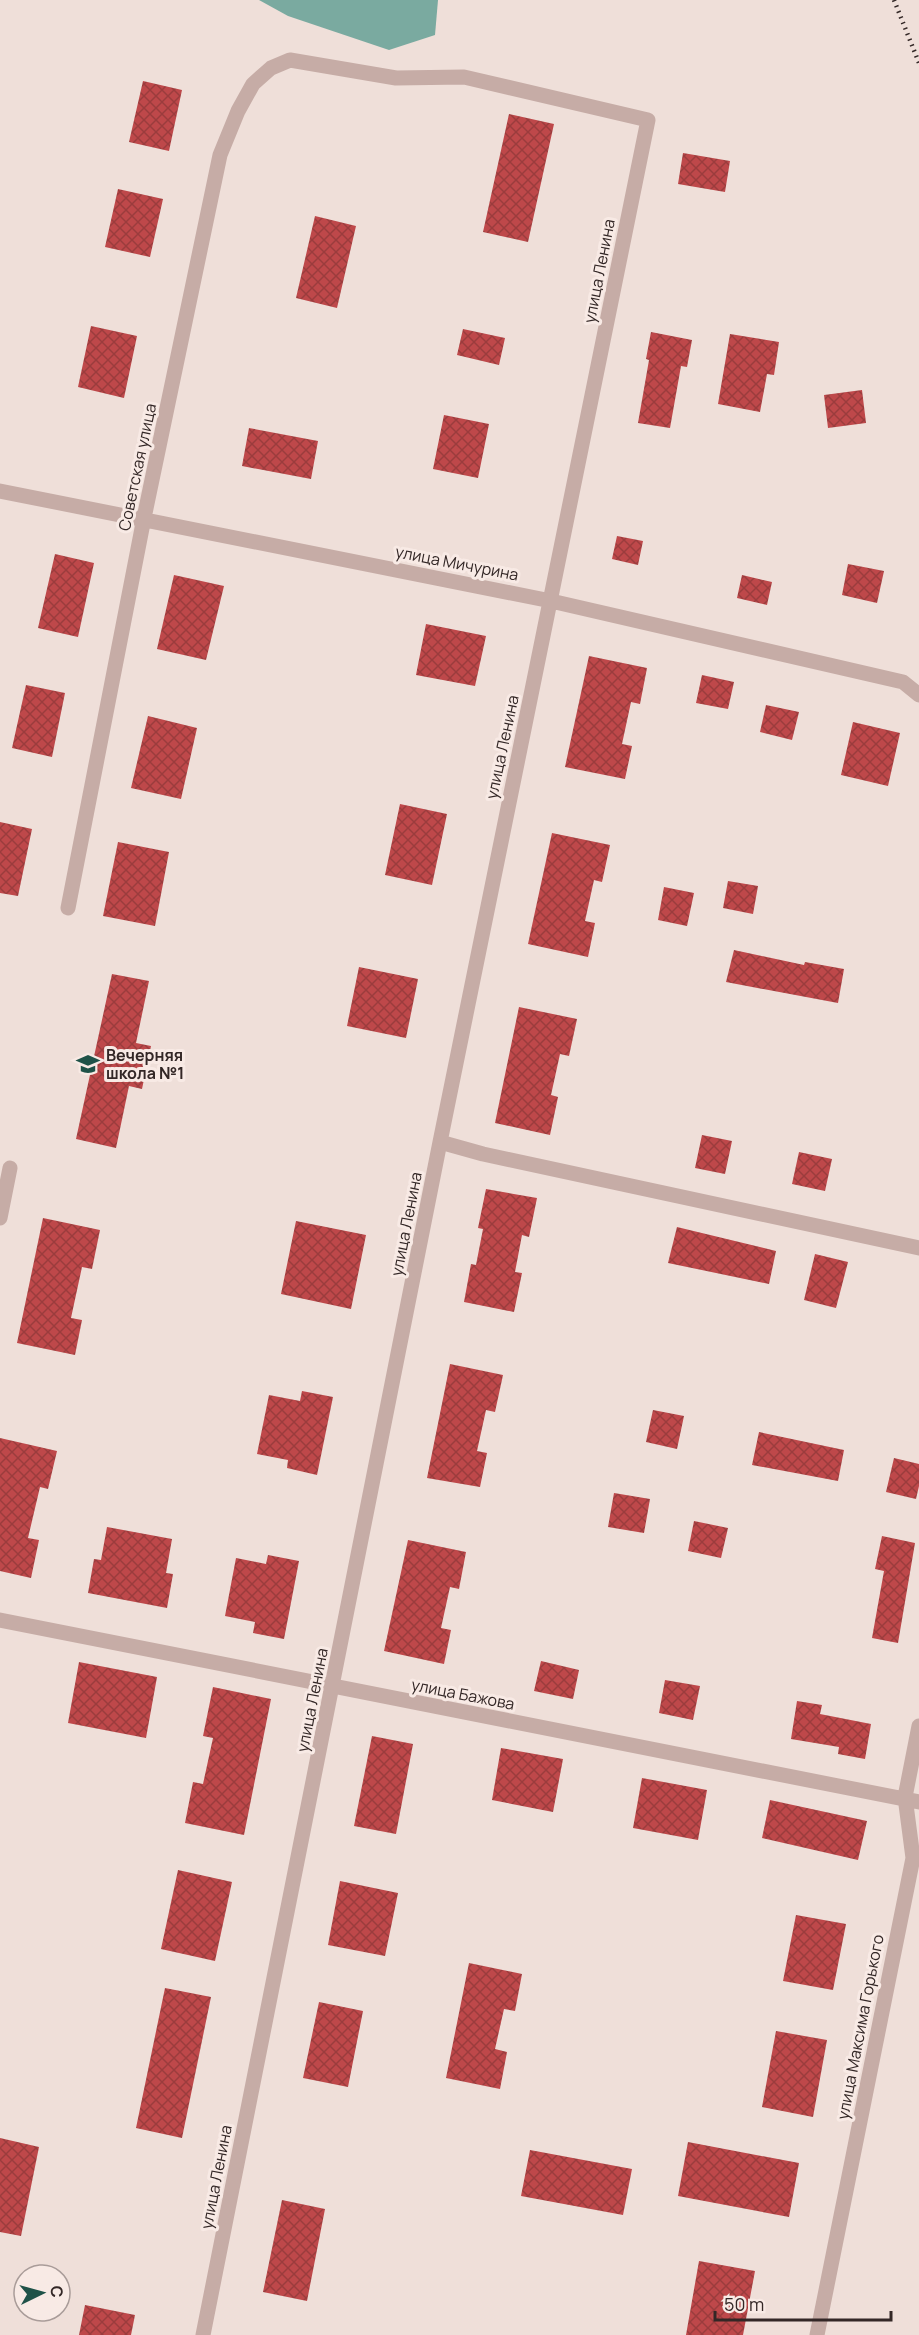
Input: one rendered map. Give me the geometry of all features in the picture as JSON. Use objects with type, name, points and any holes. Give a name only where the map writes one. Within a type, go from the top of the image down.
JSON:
[{"type":"street","name":"Советская улица","points":[[68,908],[144,518],[220,155],[238,111],[253,84],[271,68],[290,60],[396,78],[464,77],[648,120]]},
{"type":"street","name":"улица Ленина","points":[[203,2335],[440,1142],[648,120]]},
{"type":"street","name":"улица Мичурина","points":[[0,491],[551,601],[903,682],[919,694]]},
{"type":"street","points":[[440,1142],[483,1154],[919,1248]]},
{"type":"street","points":[[0,1218],[10,1168]]},
{"type":"street","name":"улица Бажова","points":[[0,1620],[912,1800]]},
{"type":"street","name":"улица Максима Горького","points":[[817,2335],[913,1858],[912,1800],[919,1726]]},
{"type":"water","points":[[259,0],[438,0],[435,35],[389,50],[288,16]]},
{"type":"building","points":[[143,81],[182,90],[169,151],[129,142]]},
{"type":"building","points":[[509,114],[554,124],[528,242],[483,232]]},
{"type":"building","points":[[683,153],[730,161],[725,192],[678,184]]},
{"type":"building","points":[[118,189],[163,199],[150,257],[105,247]]},
{"type":"building","points":[[315,216],[356,226],[337,308],[296,298]]},
{"type":"building","points":[[91,326],[137,336],[124,398],[78,387]]},
{"type":"building","points":[[463,329],[505,338],[499,365],[457,355]]},
{"type":"building","points":[[651,332],[692,340],[687,367],[681,366],[670,428],[638,423],[649,360],[646,359]]},
{"type":"building","points":[[730,334],[779,342],[774,375],[767,374],[760,412],[718,404]]},
{"type":"building","points":[[862,390],[866,423],[828,428],[824,395]]},
{"type":"building","points":[[444,415],[489,424],[478,478],[433,469]]},
{"type":"building","points":[[249,428],[318,441],[311,479],[242,466]]},
{"type":"building","points":[[617,536],[643,541],[638,565],[612,559]]},
{"type":"building","points":[[55,554],[94,563],[78,637],[38,628]]},
{"type":"building","points":[[848,564],[884,571],[877,603],[842,595]]},
{"type":"building","points":[[174,575],[224,586],[206,660],[157,649]]},
{"type":"building","points":[[742,575],[772,582],[767,605],[737,598]]},
{"type":"building","points":[[426,624],[486,636],[475,686],[416,675]]},
{"type":"building","points":[[589,656],[647,668],[640,704],[631,702],[622,744],[632,746],[625,779],[565,767]]},
{"type":"building","points":[[702,675],[734,682],[728,709],[696,703]]},
{"type":"building","points":[[26,685],[65,693],[52,757],[12,748]]},
{"type":"building","points":[[766,705],[799,712],[792,740],[760,732]]},
{"type":"building","points":[[148,716],[197,728],[181,799],[131,788]]},
{"type":"building","points":[[853,722],[900,733],[888,786],[841,775]]},
{"type":"building","points":[[400,804],[447,814],[432,885],[385,875]]},
{"type":"building","points":[[0,822],[32,829],[18,896],[0,893]]},
{"type":"building","points":[[552,833],[610,845],[602,882],[594,880],[585,921],[595,923],[588,957],[528,944]]},
{"type":"building","points":[[118,842],[169,852],[155,926],[103,916]]},
{"type":"building","points":[[728,881],[758,886],[753,914],[723,908]]},
{"type":"building","points":[[664,887],[694,893],[687,926],[658,920]]},
{"type":"building","points":[[734,950],[804,965],[805,962],[844,969],[838,1003],[726,982]]},
{"type":"building","points":[[359,967],[418,979],[406,1038],[347,1026]]},
{"type":"building","points":[[112,974],[149,981],[136,1043],[151,1046],[142,1089],[129,1086],[116,1148],[76,1139]]},
{"type":"building","points":[[519,1007],[577,1019],[569,1056],[560,1054],[551,1095],[558,1097],[550,1135],[495,1123]]},
{"type":"building","points":[[702,1135],[732,1141],[725,1174],[695,1168]]},
{"type":"building","points":[[799,1152],[832,1159],[825,1191],[792,1184]]},
{"type":"building","points":[[486,1189],[537,1198],[529,1237],[522,1235],[515,1272],[522,1273],[514,1312],[464,1302],[471,1264],[476,1265],[483,1229],[478,1228]]},
{"type":"building","points":[[43,1218],[100,1230],[92,1269],[82,1267],[71,1318],[82,1320],[75,1355],[17,1343]]},
{"type":"building","points":[[296,1221],[366,1235],[351,1309],[281,1294]]},
{"type":"building","points":[[677,1227],[776,1251],[769,1284],[668,1263]]},
{"type":"building","points":[[815,1254],[848,1262],[836,1308],[804,1300]]},
{"type":"building","points":[[450,1364],[503,1375],[495,1412],[486,1410],[477,1451],[487,1453],[480,1487],[427,1478]]},
{"type":"building","points":[[302,1391],[333,1397],[317,1475],[287,1468],[288,1460],[257,1454],[269,1395],[300,1401]]},
{"type":"building","points":[[653,1410],[684,1416],[677,1449],[646,1442]]},
{"type":"building","points":[[759,1432],[844,1450],[838,1481],[752,1465]]},
{"type":"building","points":[[0,1438],[57,1451],[48,1489],[40,1487],[28,1538],[39,1540],[31,1578],[0,1571]]},
{"type":"building","points":[[894,1458],[919,1464],[919,1486],[916,1499],[886,1492]]},
{"type":"building","points":[[614,1493],[650,1499],[644,1533],[608,1527]]},
{"type":"building","points":[[694,1521],[728,1528],[721,1558],[688,1551]]},
{"type":"building","points":[[107,1527],[172,1539],[166,1573],[173,1574],[167,1608],[88,1593],[94,1559],[101,1560]]},
{"type":"building","points":[[882,1536],[915,1543],[898,1643],[872,1638],[884,1571],[875,1569]]},
{"type":"building","points":[[408,1540],[466,1552],[459,1589],[450,1587],[441,1628],[451,1630],[444,1664],[384,1651]]},
{"type":"building","points":[[268,1555],[299,1561],[284,1639],[253,1633],[255,1622],[225,1616],[236,1558],[266,1564]]},
{"type":"building","points":[[541,1661],[579,1670],[573,1699],[534,1691]]},
{"type":"building","points":[[79,1662],[157,1677],[146,1738],[68,1723]]},
{"type":"building","points":[[665,1680],[700,1686],[693,1720],[659,1713]]},
{"type":"building","points":[[213,1687],[271,1699],[244,1835],[185,1823],[193,1782],[203,1784],[213,1738],[203,1736]]},
{"type":"building","points":[[797,1701],[822,1705],[820,1714],[871,1724],[865,1759],[838,1754],[839,1747],[791,1739]]},
{"type":"building","points":[[372,1736],[413,1744],[396,1834],[354,1826]]},
{"type":"building","points":[[501,1748],[563,1759],[553,1812],[492,1800]]},
{"type":"building","points":[[642,1778],[707,1790],[698,1840],[633,1828]]},
{"type":"building","points":[[770,1800],[867,1821],[858,1860],[762,1838]]},
{"type":"building","points":[[178,1870],[232,1882],[215,1961],[161,1949]]},
{"type":"building","points":[[340,1881],[398,1893],[385,1956],[328,1945]]},
{"type":"building","points":[[796,1915],[846,1924],[833,1990],[783,1981]]},
{"type":"building","points":[[469,1963],[522,1974],[515,2011],[504,2009],[495,2049],[507,2052],[500,2089],[446,2078]]},
{"type":"building","points":[[165,1988],[211,1997],[182,2138],[136,2128]]},
{"type":"building","points":[[319,2002],[363,2011],[348,2087],[303,2078]]},
{"type":"building","points":[[776,2031],[827,2040],[813,2117],[762,2107]]},
{"type":"building","points":[[0,2138],[39,2147],[21,2236],[0,2232]]},
{"type":"building","points":[[688,2142],[799,2163],[789,2217],[678,2196]]},
{"type":"building","points":[[530,2150],[632,2169],[623,2215],[521,2196]]},
{"type":"building","points":[[282,2200],[325,2209],[307,2301],[263,2292]]},
{"type":"building","points":[[699,2261],[755,2271],[743,2335],[686,2335]]},
{"type":"building","points":[[85,2305],[135,2315],[131,2335],[79,2335]]},
{"type":"railway","points":[[894,0],[919,63]]},
{"type":"place","name":"Вечерняя школа №1","points":[[88,1064]]}]
